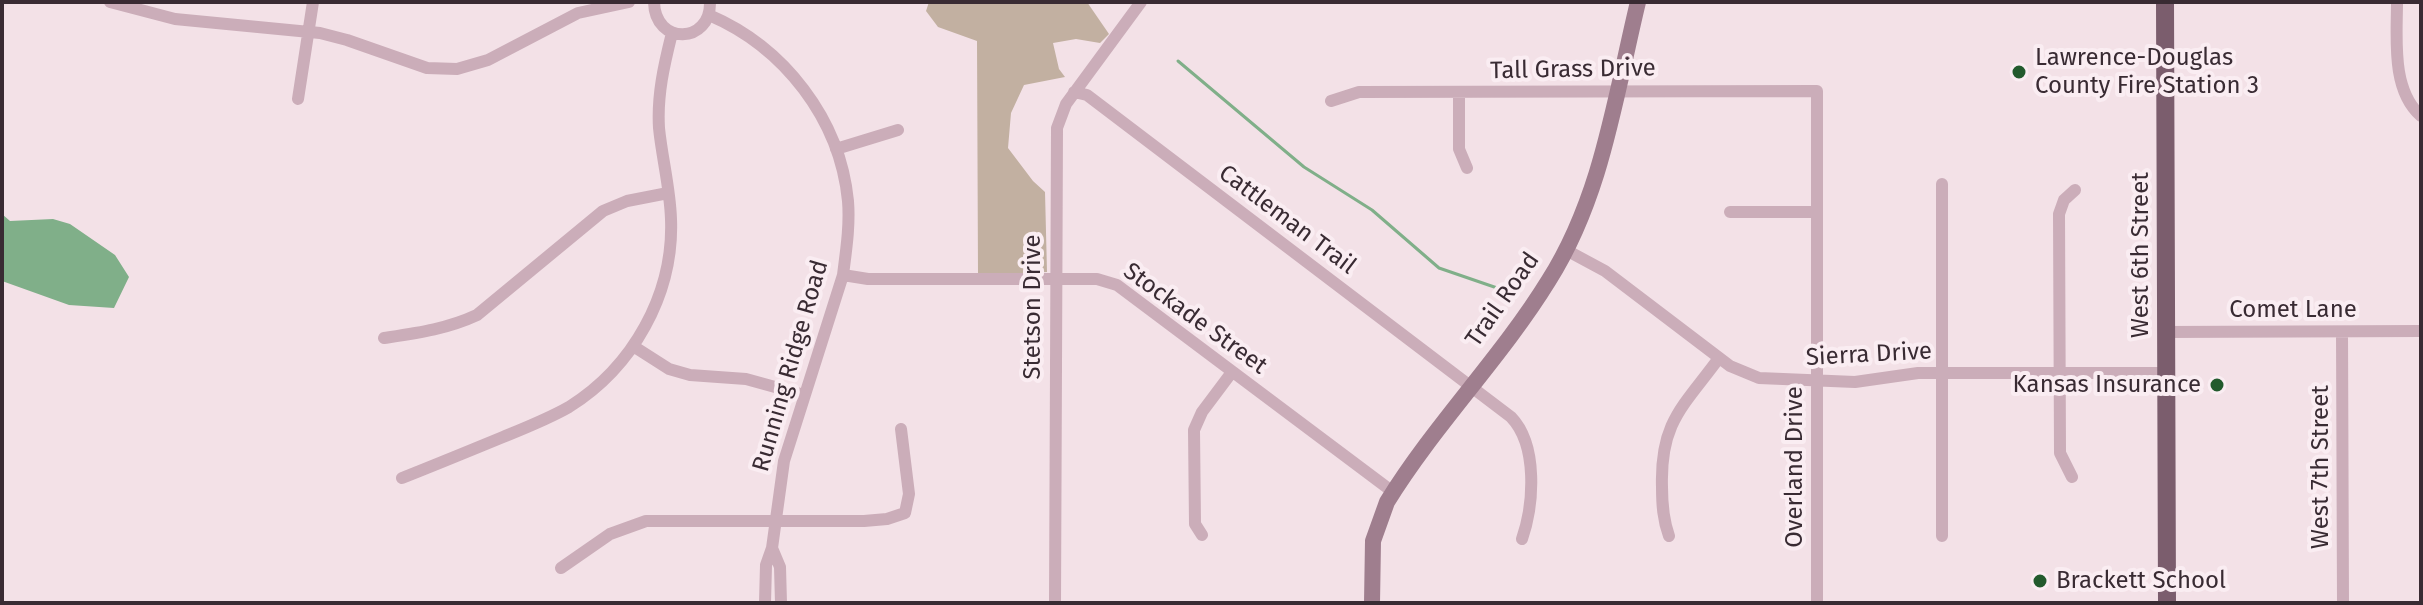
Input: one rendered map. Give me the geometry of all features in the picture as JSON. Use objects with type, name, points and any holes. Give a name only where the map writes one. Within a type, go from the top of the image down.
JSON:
[{"type":"main road","name":"West 6th Street","points":[[2165,2],[2167,603]]},
{"type":"street","points":[[110,2],[175,19],[308,31],[347,40],[411,64],[457,69],[488,60],[578,13],[629,2]]},
{"type":"street","points":[[298,99],[313,2]]},
{"type":"street","points":[[654,2],[657,20],[672,33],[681,34],[698,29],[709,8]]},
{"type":"street","name":"Stetson Drive","points":[[1055,603],[1055,143],[1061,113],[1140,2]]},
{"type":"street","name":"Trail Road","points":[[1372,603],[1373,541],[1393,492],[1549,281],[1566,250],[1598,170],[1638,2]]},
{"type":"street","points":[[2397,2],[2401,80],[2407,100],[2418,113]]},
{"type":"street","name":"Running Ridge Road","points":[[709,8],[754,39],[789,70],[821,113],[836,149],[848,202],[843,275],[784,461],[772,548],[766,565],[765,603]]},
{"type":"street","points":[[402,478],[541,421],[569,406],[605,380],[644,330],[660,295],[671,239],[659,103],[661,75],[672,33]]},
{"type":"street","name":"Tall Grass Drive","points":[[1331,101],[1347,93],[1359,92],[1817,91]]},
{"type":"street","name":"Overland Drive","points":[[1817,91],[1817,603]]},
{"type":"street","name":"Cattleman Trail","points":[[1074,92],[1087,95],[1099,103],[1511,417],[1528,443],[1530,516],[1522,539]]},
{"type":"street","points":[[1459,93],[1459,149],[1467,168]]},
{"type":"street","points":[[836,149],[898,130]]},
{"type":"street","points":[[1942,184],[1942,536]]},
{"type":"street","points":[[2072,477],[2060,453],[2059,214],[2064,200],[2075,190]]},
{"type":"street","points":[[384,338],[433,331],[477,315],[603,211],[627,201],[668,193]]},
{"type":"street","points":[[1730,212],[1816,212]]},
{"type":"street","name":"Sierra Drive","points":[[1566,250],[1605,271],[1719,358],[1759,378],[1855,382],[1918,373],[2166,373]]},
{"type":"street","name":"Stockade Street","points":[[843,275],[868,279],[1097,279],[1117,285],[1393,492]]},
{"type":"street","name":"Comet Lane","points":[[2165,332],[2421,331]]},
{"type":"street","name":"West 7th Street","points":[[2342,332],[2343,603]]},
{"type":"street","points":[[633,346],[669,369],[690,375],[746,379],[804,395]]},
{"type":"street","points":[[1669,536],[1663,517],[1661,461],[1666,435],[1719,358]]},
{"type":"street","points":[[1202,535],[1195,524],[1194,430],[1202,412],[1232,372]]},
{"type":"street","points":[[561,568],[610,534],[646,521],[864,521],[887,519],[905,513],[909,494],[901,429]]},
{"type":"street","name":"Running Ridge Road","points":[[772,548],[780,567],[781,603]]},
{"type":"shaded area","points":[[929,2],[1087,2],[1109,34],[1100,43],[1076,39],[1053,43],[1059,69],[1065,77],[1024,85],[1011,113],[1008,148],[1045,192],[1047,272],[978,275],[977,41],[938,27],[926,11]]},
{"type":"shaded area","points":[[2,214],[10,221],[53,219],[70,224],[115,255],[129,277],[114,308],[69,305],[2,281]]},
{"type":"waterway","points":[[1178,61],[1304,167],[1372,210],[1439,268],[1503,290],[1510,302]]},
{"type":"place","name":"Lawrence-Douglas County Fire Station 3","points":[[2019,72]]},
{"type":"place","name":"Kansas Insurance","points":[[2217,385]]},
{"type":"place","name":"Brackett School","points":[[2040,581]]}]
